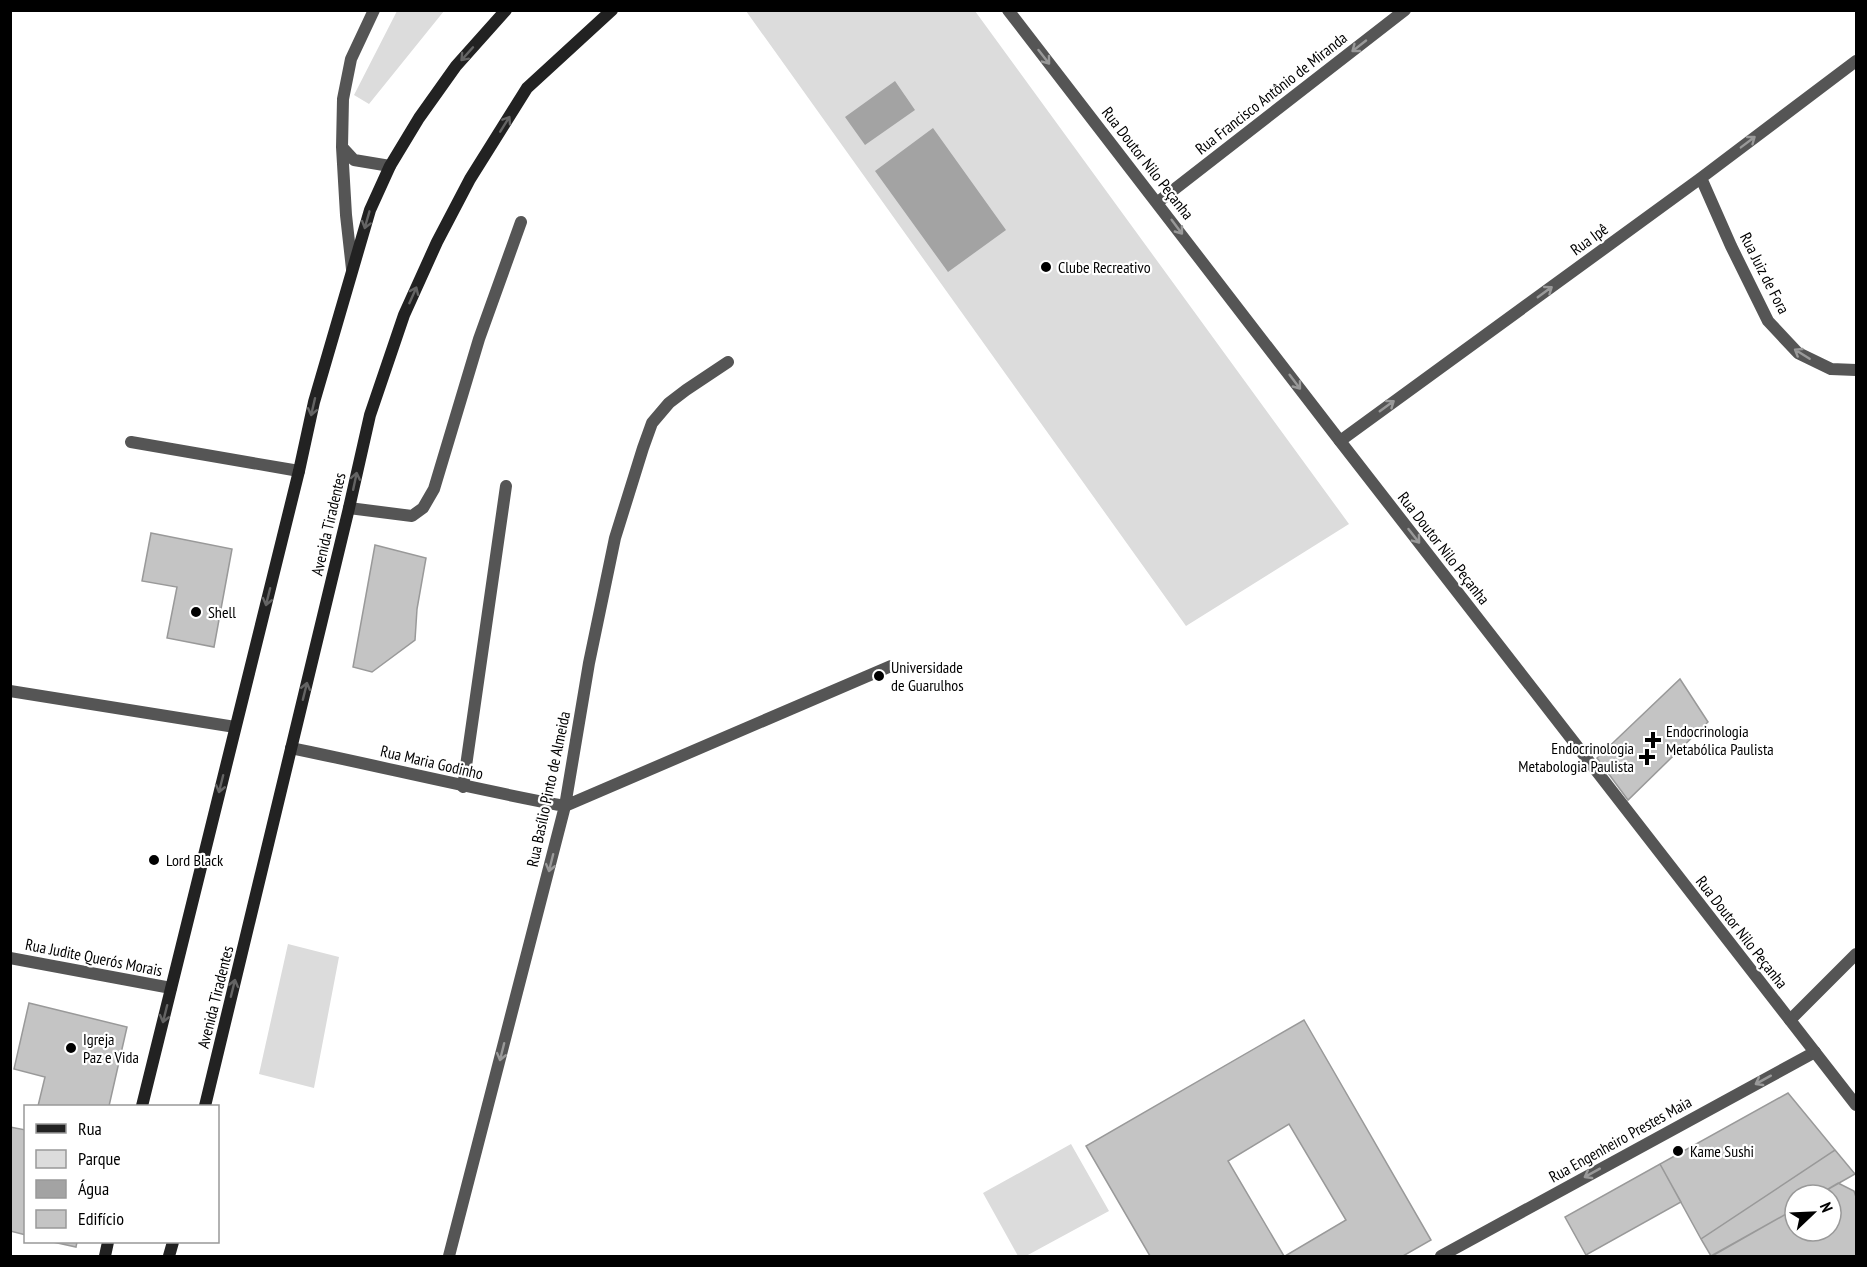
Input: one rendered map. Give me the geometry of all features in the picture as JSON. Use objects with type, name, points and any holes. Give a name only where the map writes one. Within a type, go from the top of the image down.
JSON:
[{"type":"main road","points":[[142,1105],[314,402],[369,210],[390,166],[419,118],[456,66],[506,10]]},
{"type":"main road","name":"Avenida Tiradentes","points":[[205,1105],[370,415],[404,315],[437,242],[464,190],[527,88],[612,10]]},
{"type":"street","points":[[352,271],[346,215],[341,120],[346,77],[351,59],[374,10]]},
{"type":"street","name":"Rua Doutor Nilo Peçanha","points":[[1008,10],[1857,1105]]},
{"type":"street","name":"Rua Francisco Antônio de Miranda","points":[[1158,202],[1405,10]]},
{"type":"street","name":"Rua Ipê","points":[[1340,441],[1701,178],[1857,61]]},
{"type":"street","points":[[342,147],[354,160],[390,166]]},
{"type":"street","name":"Rua Juiz de Fora","points":[[1701,178],[1768,321],[1798,353],[1831,369],[1857,370]]},
{"type":"street","points":[[349,508],[407,516],[421,511],[426,504],[434,489],[479,339],[521,222]]},
{"type":"street","name":"Rua Basílio Pinto de Almeida","points":[[449,1257],[565,806],[615,538],[643,448],[652,423],[669,404],[728,362]]},
{"type":"street","points":[[131,442],[299,471]]},
{"type":"street","points":[[463,787],[506,486]]},
{"type":"street","points":[[565,806],[891,666]]},
{"type":"street","points":[[10,691],[235,727]]},
{"type":"street","name":"Rua Maria Godinho","points":[[291,748],[463,787],[565,806]]},
{"type":"street","points":[[1790,1020],[1857,954]]},
{"type":"street","name":"Rua Judite Querós Morais","points":[[10,958],[171,988]]},
{"type":"street","name":"Rua Engenheiro Prestes Maia","points":[[1441,1257],[1815,1052]]},
{"type":"green space","points":[[397,11],[444,11],[369,104],[354,95]]},
{"type":"green space","name":"Clube Recreativo","points":[[746,11],[975,11],[1349,524],[1186,626]]},
{"type":"green space","points":[[288,944],[339,957],[314,1088],[259,1074]]},
{"type":"green space","points":[[1071,1144],[1109,1211],[1026,1256],[1018,1256],[983,1193]]},
{"type":"water","points":[[895,81],[915,110],[865,145],[845,117]]},
{"type":"water","points":[[933,128],[1006,230],[948,272],[875,171]]},
{"type":"building","name":"Shell","points":[[151,533],[232,549],[214,647],[167,638],[177,587],[142,581]]},
{"type":"building","points":[[375,545],[426,558],[417,609],[415,640],[372,672],[353,667]]},
{"type":"building","name":"Endocrinologia Metabólica Paulista","points":[[1680,679],[1708,722],[1628,800],[1597,758]]},
{"type":"building","name":"Igreja Paz e Vida","points":[[29,1003],[127,1027],[109,1105],[38,1105],[45,1077],[14,1069]]},
{"type":"building","points":[[1304,1020],[1431,1240],[1403,1256],[1285,1256],[1346,1220],[1289,1124],[1228,1161],[1284,1256],[1150,1256],[1086,1146]]},
{"type":"building","points":[[1788,1093],[1835,1150],[1701,1239],[1660,1164]]},
{"type":"building","points":[[10,1127],[24,1130],[24,1234],[10,1231]]},
{"type":"building","points":[[1835,1150],[1855,1174],[1839,1183],[1785,1183]]},
{"type":"building","points":[[1660,1164],[1681,1202],[1586,1255],[1565,1217]]},
{"type":"building","points":[[1783,1185],[1783,1216],[1711,1256],[1701,1239]]},
{"type":"building","points":[[1843,1186],[1854,1191],[1856,1197],[1856,1256],[1712,1256],[1783,1216],[1783,1243],[1843,1243]]},
{"type":"building","points":[[58,1243],[77,1243],[76,1247]]},
{"type":"place","name":"Clube Recreativo","points":[[1046,267]]},
{"type":"place","name":"Shell","points":[[196,612]]},
{"type":"place","name":"Universidade de Guarulhos","points":[[879,676]]},
{"type":"place","name":"Endocrinologia Metabólica Paulista","points":[[1653,740]]},
{"type":"place","name":"Endocrinologia Metabologia Paulista","points":[[1647,757]]},
{"type":"place","name":"Lord Black","points":[[154,860]]},
{"type":"place","name":"Igreja Paz e Vida","points":[[71,1048]]},
{"type":"place","name":"Kame Sushi","points":[[1678,1151]]}]
